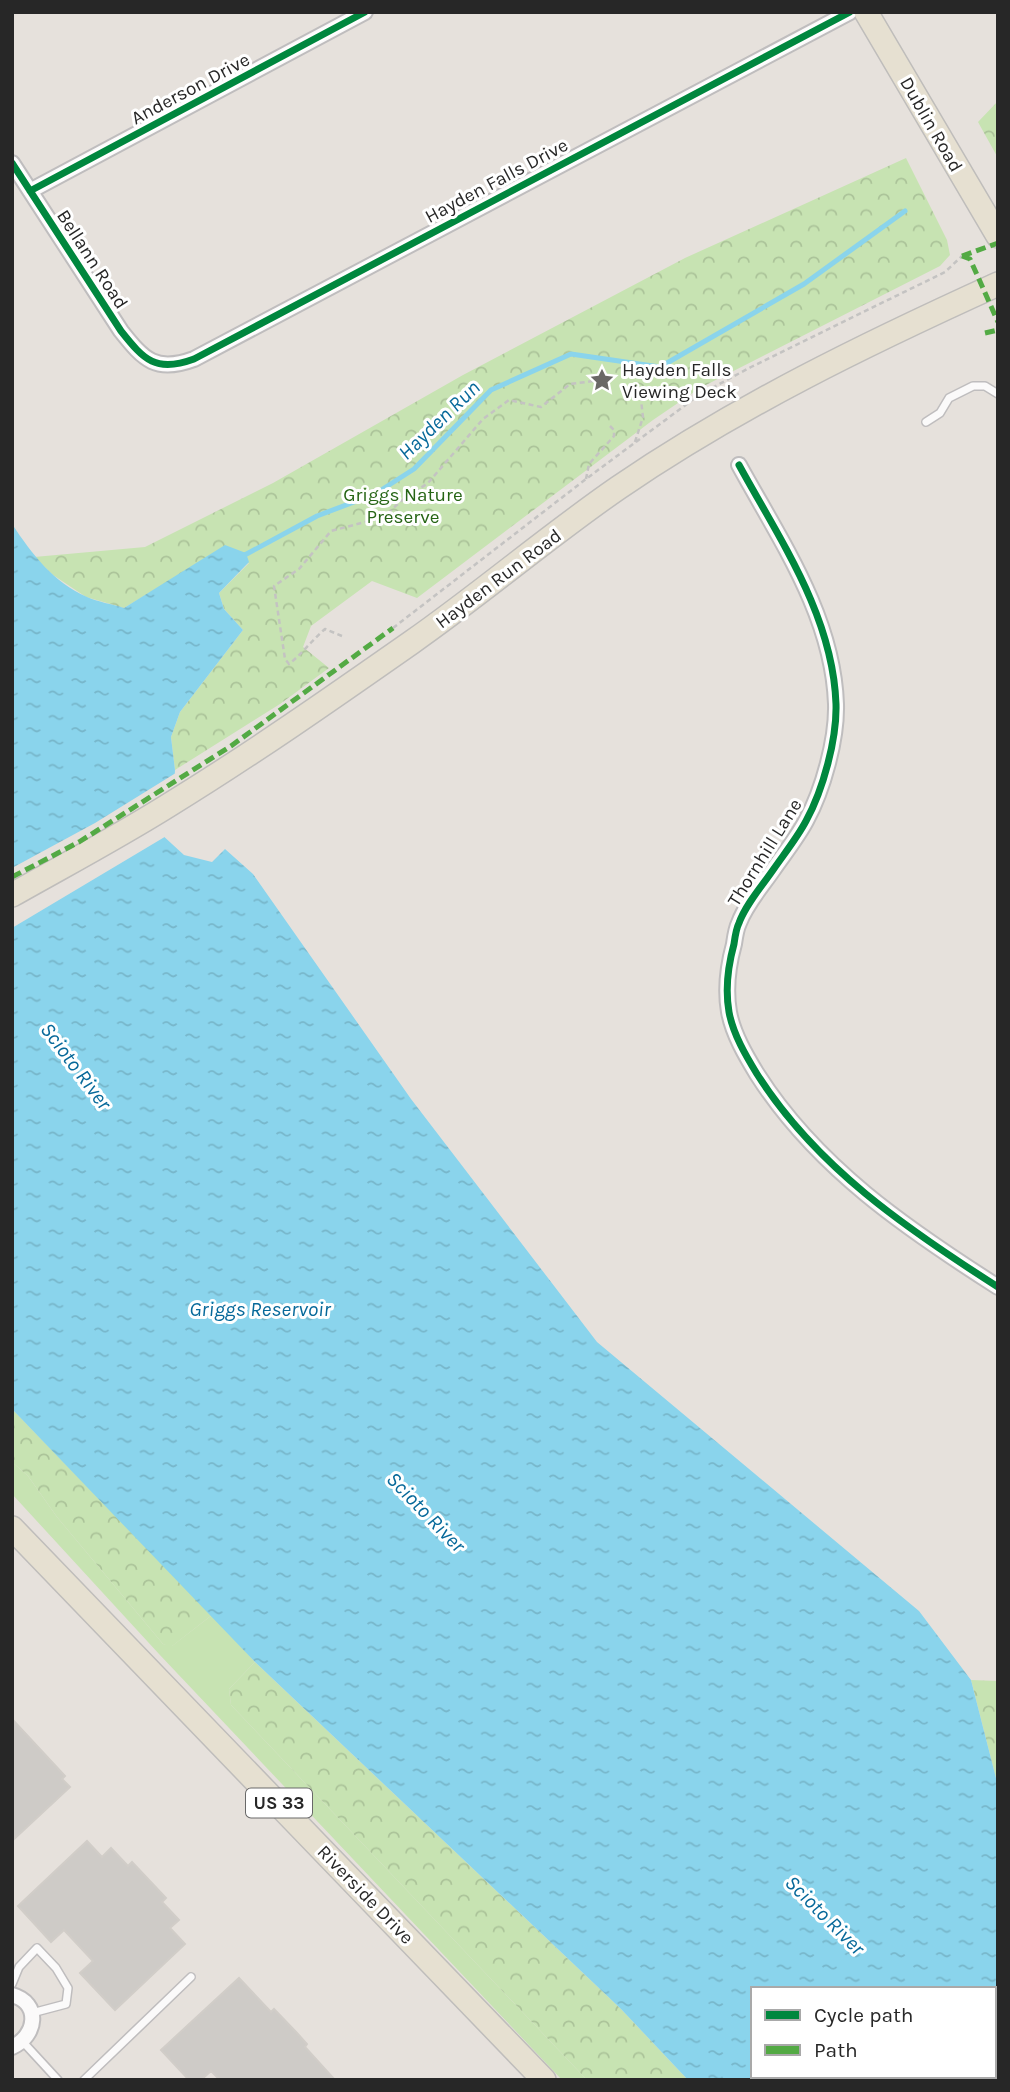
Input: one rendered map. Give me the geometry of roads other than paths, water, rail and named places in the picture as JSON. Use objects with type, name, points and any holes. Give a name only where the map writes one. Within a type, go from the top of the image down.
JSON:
[{"type":"main road","name":"Dublin Road","points":[[866,12],[998,236]]},
{"type":"main road","name":"Hayden Run Road","points":[[12,895],[166,807],[239,761],[414,640],[618,489],[676,451],[838,358],[998,284]]},
{"type":"main road","name":"Riverside Drive","points":[[12,1528],[544,2080]]},
{"type":"street","name":"Anderson Drive","points":[[30,191],[365,12]]},
{"type":"street","name":"Hayden Falls Drive","points":[[156,364],[175,366],[194,359],[850,12]]},
{"type":"street","name":"Bellann Road","points":[[12,163],[121,331],[138,352],[156,364]]},
{"type":"street","name":"Thornhill Lane","points":[[739,465],[804,584],[820,623],[830,662],[836,703],[835,733],[826,768],[806,820],[739,923],[727,969],[729,1013],[745,1054],[769,1093],[832,1166],[929,1243],[998,1287]]},
{"type":"street","points":[[12,1995],[27,2004],[32,2013],[33,2024],[29,2034],[17,2045]]},
{"type":"lane","points":[[926,422],[940,414],[949,398],[973,386],[985,386],[998,394]]},
{"type":"lane","points":[[12,1984],[19,1967],[37,1948],[56,1968],[68,1987],[66,2004],[32,2013]]},
{"type":"lane","points":[[84,2080],[191,1977]]},
{"type":"lane","points":[[17,2045],[58,2080]]},
{"type":"water","name":"Griggs Reservoir","points":[[12,524],[36,556],[64,583],[91,599],[124,608],[225,545],[246,553],[249,562],[219,593],[224,609],[243,630],[180,712],[171,737],[174,788],[148,822],[184,855],[212,862],[225,849],[253,874],[411,1099],[597,1342],[919,1611],[971,1680],[998,1786],[998,2080],[688,2080],[621,2009],[255,1662],[12,1409]]},
{"type":"waterway","name":"Hayden Run","points":[[241,557],[317,516],[375,494],[414,469],[491,390],[571,354],[660,367],[804,284],[905,211]]},
{"type":"place","name":"Hayden Falls Viewing Deck","points":[[602,380]]},
{"type":"park label","name":"Griggs Nature Preserve","points":[[403,505]]},
{"type":"water label","name":"Scioto River","points":[[76,1066]]},
{"type":"water label","name":"Scioto River","points":[[426,1512]]},
{"type":"water label","name":"Scioto River","points":[[825,1915]]}]
